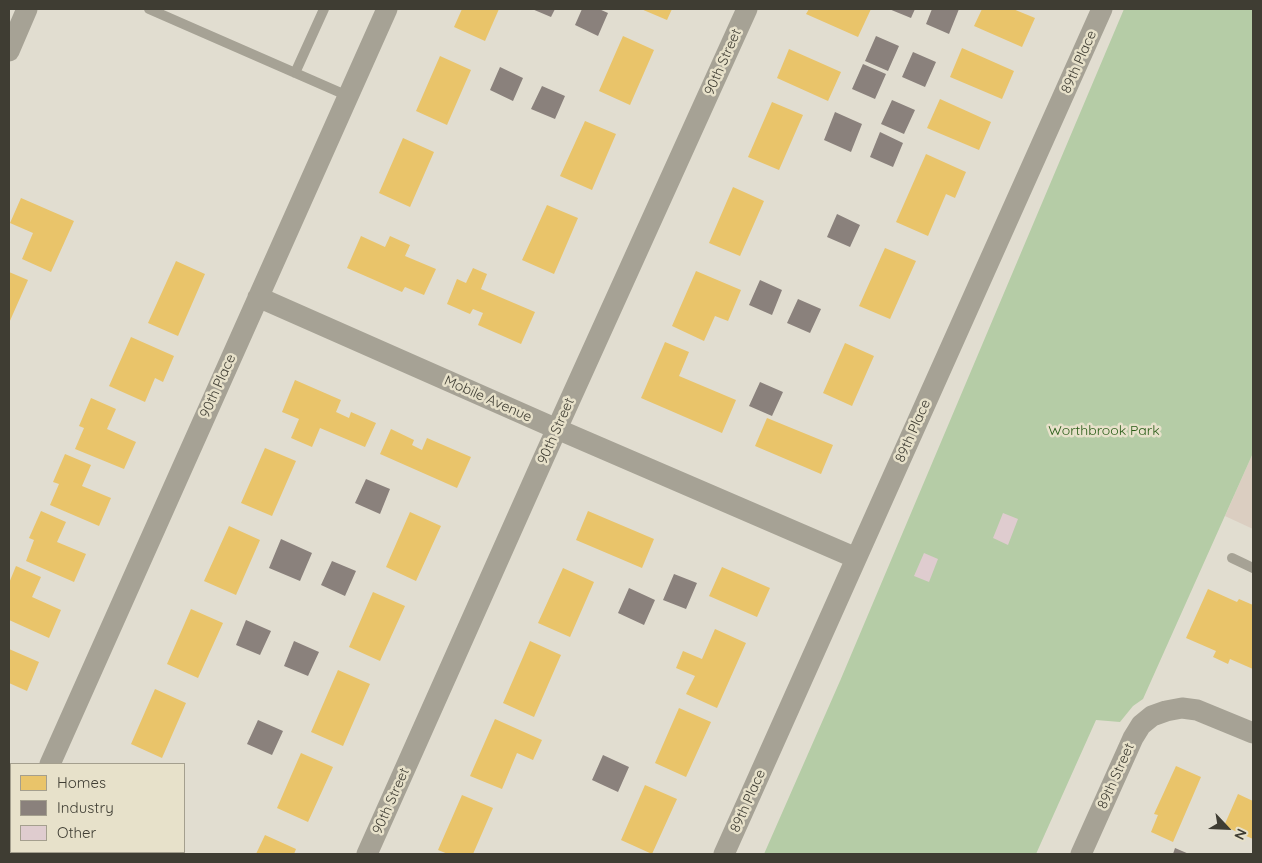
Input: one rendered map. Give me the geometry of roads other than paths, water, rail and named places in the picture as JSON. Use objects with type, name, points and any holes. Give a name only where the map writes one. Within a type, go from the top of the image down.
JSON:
[{"type":"street","points":[[9,51],[27,9]]},
{"type":"street","name":"90th Place","points":[[50,763],[387,9]]},
{"type":"street","name":"90th Street","points":[[367,854],[747,9]]},
{"type":"street","name":"89th Place","points":[[724,854],[1102,9]]},
{"type":"street","name":"Mobile Avenue","points":[[258,297],[856,558]]},
{"type":"street","name":"89th Street","points":[[1081,854],[1132,738],[1141,725],[1152,716],[1182,708],[1197,710],[1253,733]]},
{"type":"lane","points":[[149,9],[348,96]]},
{"type":"lane","points":[[295,73],[324,9]]},
{"type":"lane","points":[[1232,558],[1253,568]]},
{"type":"park label","name":"Worthbrook Park","points":[[1104,431]]}]
